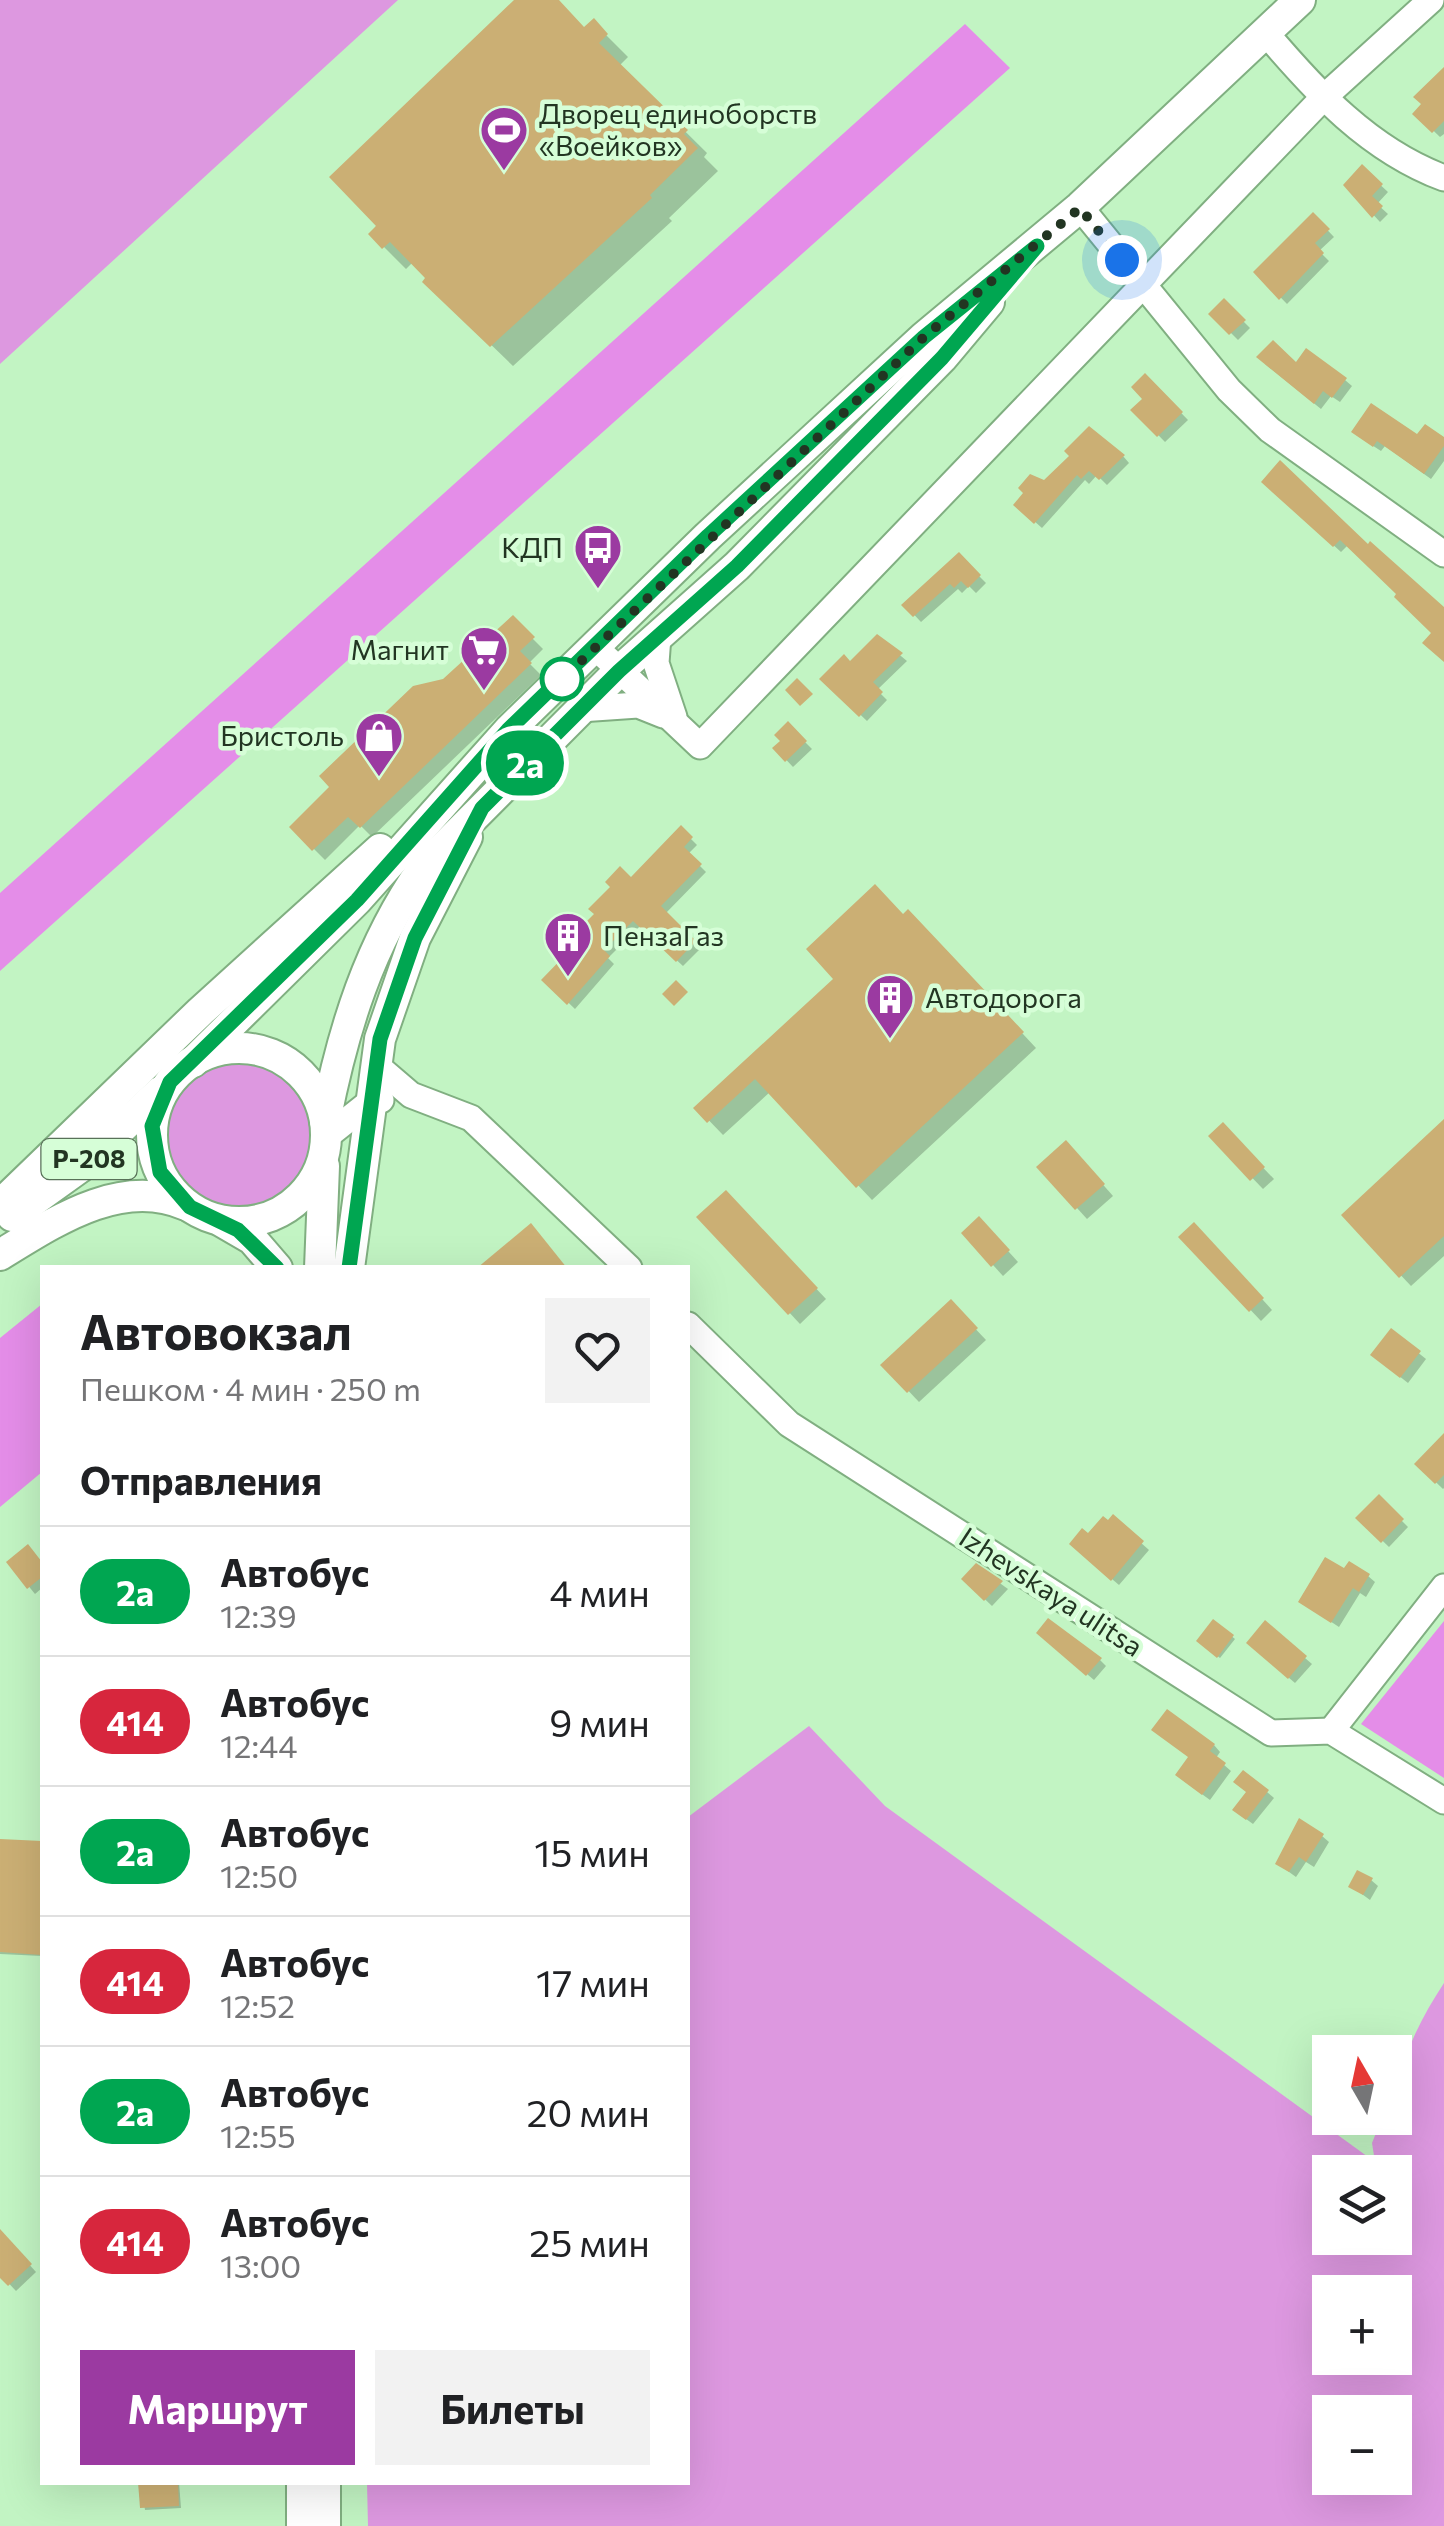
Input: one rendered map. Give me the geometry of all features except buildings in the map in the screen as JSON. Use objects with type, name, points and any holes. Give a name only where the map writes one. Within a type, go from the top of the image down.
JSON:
[{"type":"main road","points":[[274,1265],[252,1239],[190,1207],[168,1185],[155,1157],[156,1110],[170,1082],[357,900],[457,788],[594,647],[924,337],[1080,208],[1300,0]]},
{"type":"main road","points":[[218,1220],[249,1221],[279,1212],[313,1181],[353,1006],[381,938],[423,868],[619,671],[737,566],[942,358],[1037,246]]},
{"type":"main road","name":"Р-208","points":[[0,1206],[201,1011],[394,836],[457,788]]},
{"type":"main road","points":[[351,1255],[376,1066],[398,978],[482,808]]},
{"type":"main road","points":[[192,1062],[237,1048],[282,1059],[315,1092],[325,1136],[320,1265]]},
{"type":"main road","name":"Р-208","points":[[0,1225],[79,1168],[170,1082]]},
{"type":"main road","name":"Р-208","points":[[0,1256],[98,1203],[156,1196],[190,1207]]},
{"type":"main road","points":[[302,2485],[302,2526]]},
{"type":"main road","points":[[325,2485],[325,2526]]},
{"type":"street","points":[[594,647],[700,746],[1322,98],[1431,0]]},
{"type":"street","points":[[1265,32],[1322,98],[1404,163],[1444,178]]},
{"type":"street","points":[[1080,208],[1229,390],[1270,430],[1444,554]]},
{"type":"street","points":[[658,636],[660,682],[676,722]]},
{"type":"street","points":[[580,709],[638,704],[676,722]]},
{"type":"street","points":[[376,1066],[410,1094],[470,1118],[626,1265]]},
{"type":"street","points":[[325,1136],[370,1102],[410,1094]]},
{"type":"street","name":"Izhevskaya ulitsa","points":[[690,1327],[789,1424],[1270,1733],[1330,1732]]},
{"type":"street","points":[[1444,1587],[1330,1732],[1444,1801]]},
{"type":"shaded area","points":[[0,0],[398,0],[0,364]]},
{"type":"shaded area","points":[[965,24],[1010,68],[0,971],[0,893]]},
{"type":"shaded area","points":[[239,1062],[267,1068],[291,1084],[307,1108],[313,1136],[307,1164],[291,1188],[267,1204],[239,1210],[211,1204],[187,1188],[171,1164],[165,1136],[171,1108],[187,1084],[211,1068]]},
{"type":"shaded area","points":[[40,1306],[40,1474],[0,1507],[0,1338]]},
{"type":"shaded area","points":[[1444,1621],[1444,1778],[1361,1724]]},
{"type":"shaded area","points":[[809,1726],[885,1806],[1312,2116],[1312,2135],[1338,2135],[1365,2155],[1312,2155],[1312,2255],[1412,2255],[1412,2155],[1374,2155],[1372,2143],[1375,2135],[1412,2135],[1412,2042],[1444,1983],[1444,2526],[368,2526],[367,2485],[690,2485],[690,1815]]},
{"type":"bus line","name":"2а","points":[[275,1265],[252,1239],[190,1207],[160,1172],[152,1126],[170,1082],[357,900],[508,730],[708,536],[924,337],[1037,246],[942,358],[737,566],[619,671],[482,808],[415,938],[380,1039],[349,1265]]},
{"type":"place","name":"Дворец единоборств «Воейков»","points":[[504,172]]},
{"type":"place","name":"КДП","points":[[598,590]]},
{"type":"place","name":"Магнит","points":[[484,692]]},
{"type":"place","name":"Бристоль","points":[[379,778]]},
{"type":"place","name":"ПензаГаз","points":[[568,978]]},
{"type":"place","name":"Автодорога","points":[[890,1040]]},
{"type":"route","points":[[562,679],[559,682],[708,536],[924,337],[1080,208],[1122,260]]}]
